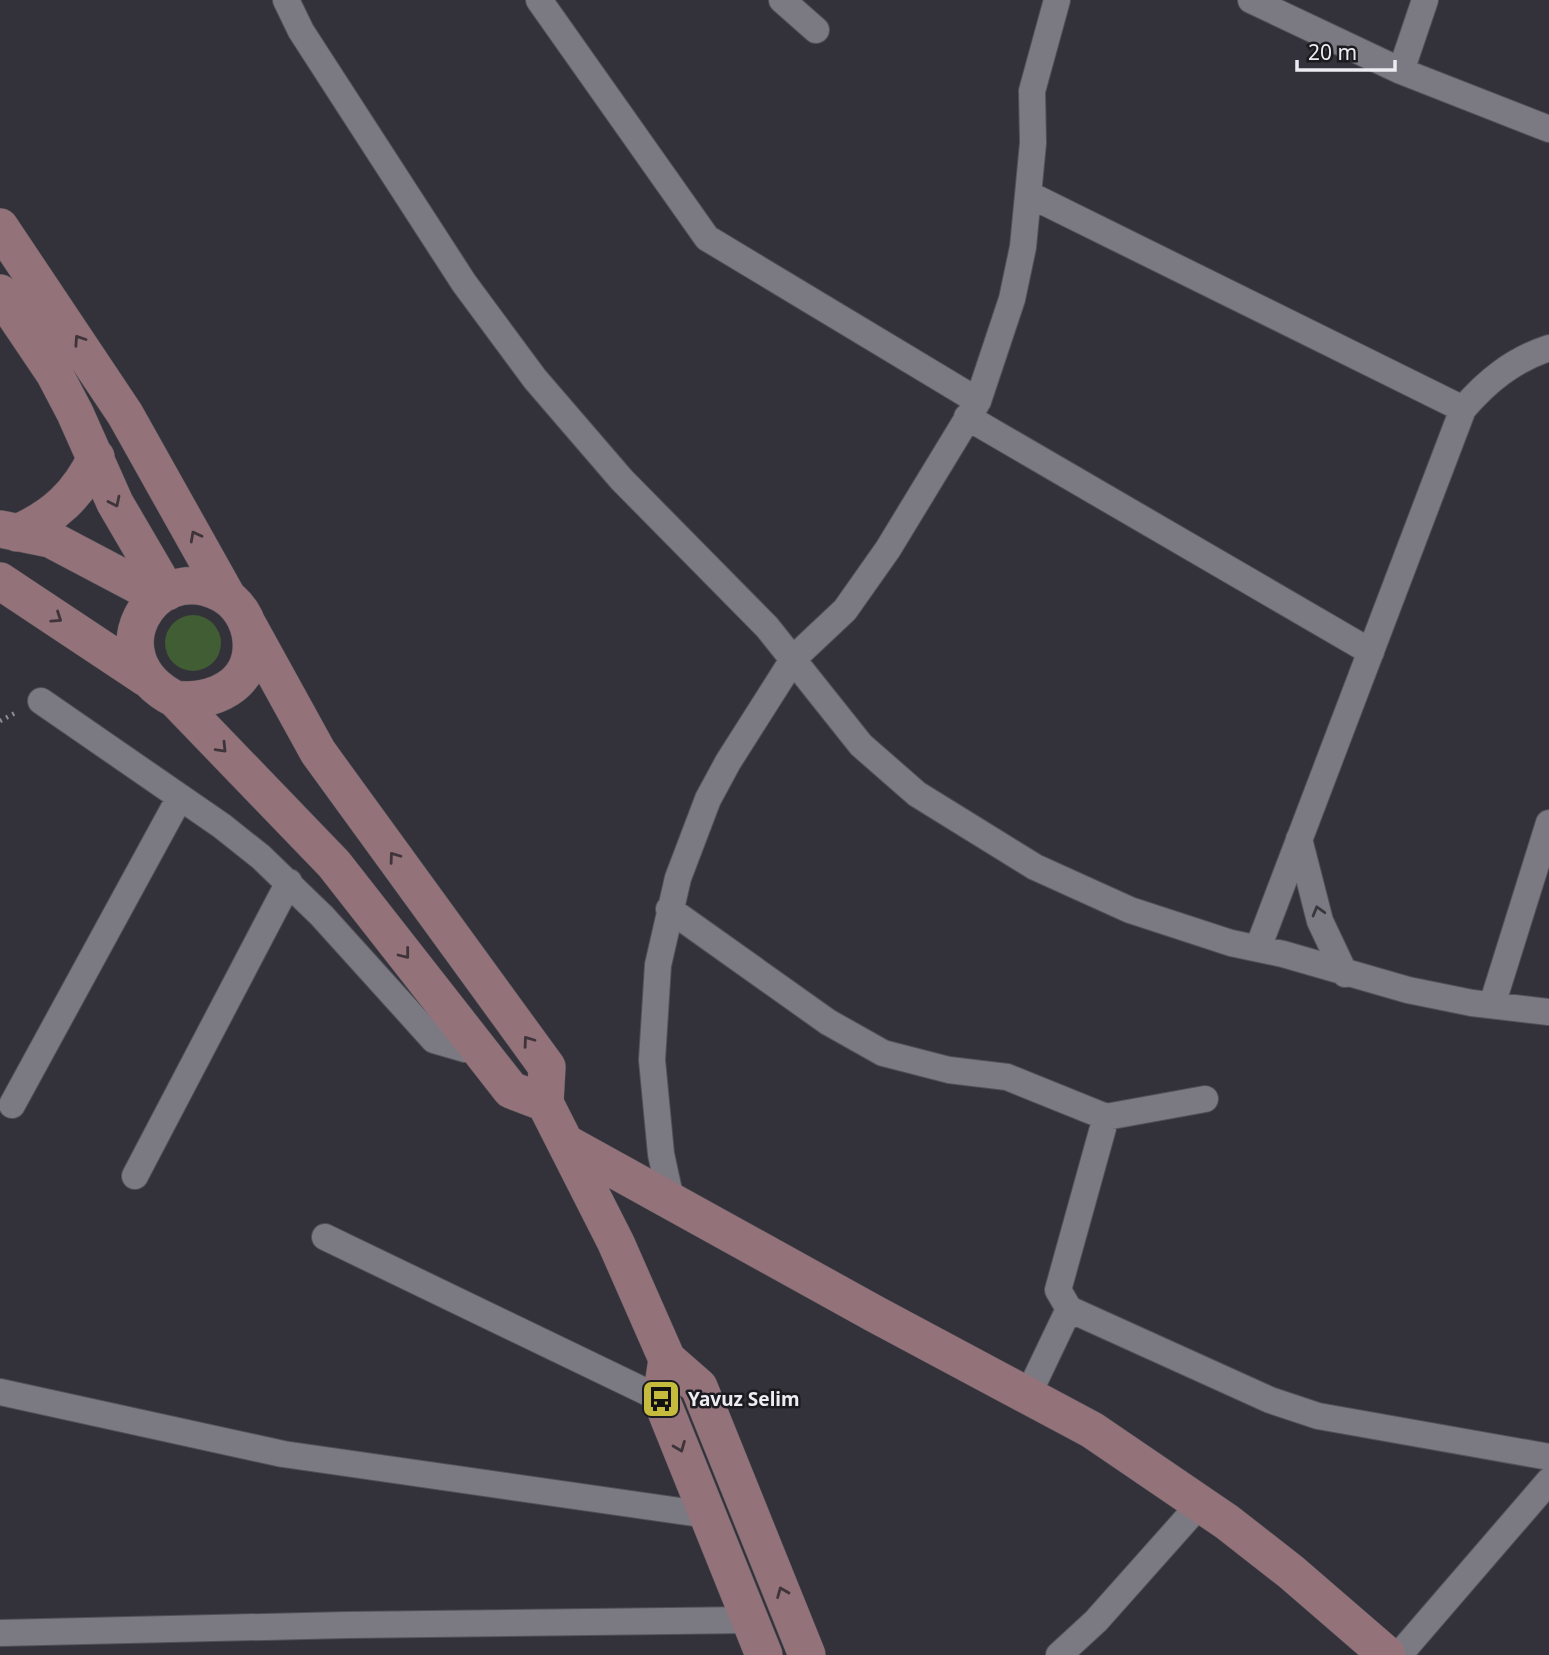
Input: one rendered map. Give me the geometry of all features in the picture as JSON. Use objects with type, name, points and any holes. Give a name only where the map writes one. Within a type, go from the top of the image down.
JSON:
[{"type":"street","points":[[286,0],[301,31],[498,332],[622,480],[739,596],[794,659],[829,709],[888,771],[990,842],[1081,890],[1130,910],[1408,990],[1549,1012]]},
{"type":"street","points":[[538,0],[707,238],[972,409],[1371,652]]},
{"type":"street","points":[[782,0],[816,30]]},
{"type":"street","points":[[671,1200],[661,1154],[652,1060],[657,977],[669,909],[692,838],[708,799],[728,762],[794,659],[845,610],[972,409],[1012,299],[1030,195],[1032,90],[1057,0]]},
{"type":"street","points":[[1251,0],[1401,71],[1549,129]]},
{"type":"street","points":[[1401,71],[1425,0]]},
{"type":"street","points":[[1030,195],[1463,409]]},
{"type":"street","points":[[0,226],[125,414],[227,596],[240,609],[318,752],[547,1068],[545,1102],[667,1359],[699,1387],[807,1655]]},
{"type":"street","points":[[0,293],[54,373],[96,457],[115,503],[163,594]]},
{"type":"street","points":[[1258,948],[1463,409],[1481,388],[1503,370],[1549,348]]},
{"type":"street","points":[[8,531],[44,520],[67,502],[96,457]]},
{"type":"street","points":[[8,531],[50,540],[163,594]]},
{"type":"street","points":[[0,581],[175,699],[334,864],[512,1090],[545,1102]]},
{"type":"street","points":[[146,678],[137,662],[134,643],[137,625],[145,609],[163,594],[193,585],[211,588],[227,596]]},
{"type":"street","points":[[175,699],[193,701],[211,698],[240,677],[248,661],[251,643],[248,625]]},
{"type":"street","points":[[41,701],[222,826],[289,882],[434,1040],[465,1049],[478,1047]]},
{"type":"street","points":[[12,1105],[180,796]]},
{"type":"street","points":[[1492,1005],[1549,823]]},
{"type":"street","points":[[1298,839],[1320,920],[1345,974]]},
{"type":"street","points":[[135,1176],[289,882]]},
{"type":"street","points":[[669,909],[828,1022],[874,1048],[914,1062],[1007,1077],[1106,1117],[1205,1099]]},
{"type":"street","points":[[1106,1117],[1058,1290],[1069,1309],[1270,1400],[1318,1416],[1549,1457]]},
{"type":"street","points":[[566,1143],[1027,1397],[1092,1430],[1201,1503],[1291,1572],[1387,1655]]},
{"type":"street","points":[[326,1237],[661,1399]]},
{"type":"street","points":[[1027,1397],[1069,1309]]},
{"type":"street","points":[[667,1359],[661,1399],[764,1655]]},
{"type":"street","points":[[0,1392],[283,1454],[708,1516]]},
{"type":"street","points":[[1399,1655],[1549,1481]]},
{"type":"street","points":[[1059,1655],[1096,1621],[1201,1503]]},
{"type":"street","points":[[0,1633],[750,1620]]},
{"type":"green space","points":[[193,615],[204,617],[213,623],[219,632],[219,654],[213,663],[204,669],[193,671],[182,669],[173,663],[167,654],[165,643],[167,632],[173,623],[182,617]]},
{"type":"place","name":"Yavuz Selim","points":[[661,1399]]}]
